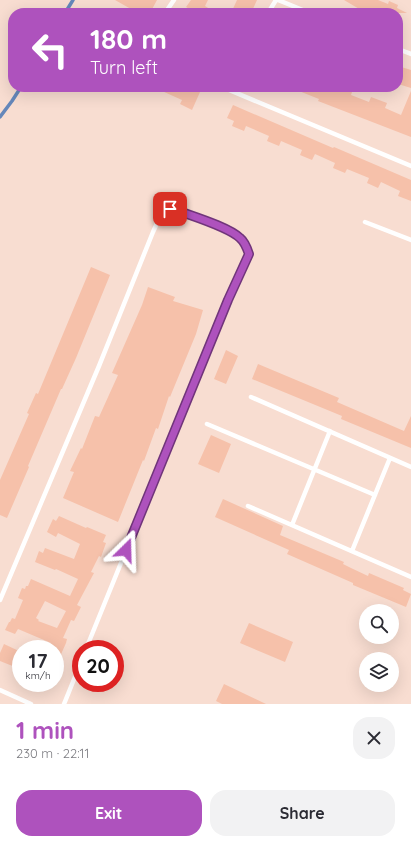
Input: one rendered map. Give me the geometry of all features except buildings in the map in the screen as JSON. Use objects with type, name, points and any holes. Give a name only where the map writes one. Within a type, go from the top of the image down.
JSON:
[{"type":"lane","points":[[277,0],[297,8]]},
{"type":"lane","points":[[234,92],[411,166]]},
{"type":"lane","points":[[0,600],[99,366],[159,219],[170,209],[224,228],[240,237],[249,254],[228,300],[90,640]]},
{"type":"lane","points":[[365,222],[411,240]]},
{"type":"lane","points":[[251,397],[411,467]]},
{"type":"lane","points":[[207,424],[375,495]]},
{"type":"lane","points":[[292,525],[330,431]]},
{"type":"lane","points":[[352,551],[390,458]]},
{"type":"lane","points":[[248,506],[411,577]]},
{"type":"lane","points":[[64,704],[72,684]]},
{"type":"lane","points":[[0,690],[31,704]]},
{"type":"waterway","points":[[68,8],[73,0]]},
{"type":"waterway","points":[[0,117],[18,92]]},
{"type":"route","points":[[126,550],[202,368],[228,300],[249,254],[240,237],[224,228],[170,209]]}]
